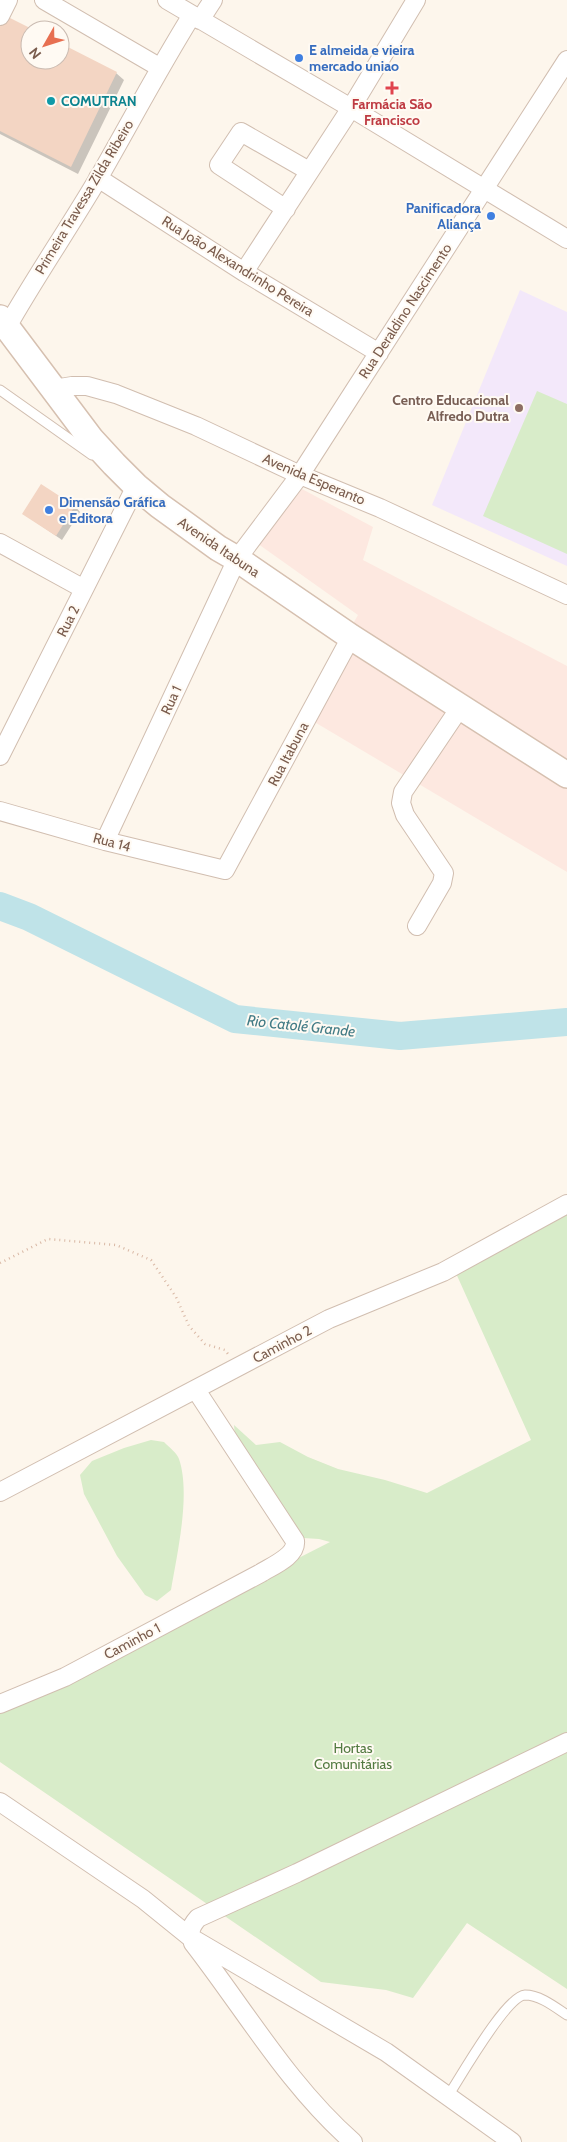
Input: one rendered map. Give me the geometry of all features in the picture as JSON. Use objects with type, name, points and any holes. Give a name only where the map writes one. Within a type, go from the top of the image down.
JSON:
[{"type":"main road","name":"Avenida Itabuna","points":[[3,322],[91,439],[136,486],[218,548],[351,637],[567,775]]},
{"type":"street","points":[[0,16],[8,0]]},
{"type":"street","points":[[167,0],[350,108],[567,240]]},
{"type":"street","points":[[196,17],[213,0]]},
{"type":"street","points":[[244,272],[350,108],[416,0]]},
{"type":"street","points":[[54,2],[160,67]]},
{"type":"street","name":"Primeira Travessa Zilda Ribeiro","points":[[3,322],[32,283],[98,178],[160,67],[196,17]]},
{"type":"street","name":"Rua Deraldino Nascimento","points":[[237,559],[300,475],[567,60]]},
{"type":"street","points":[[286,209],[219,165],[241,132],[308,171]]},
{"type":"street","name":"Rua João Alexandrinho Pereira","points":[[98,178],[244,272],[379,353]]},
{"type":"street","name":"Avenida Esperanto","points":[[54,389],[86,386],[116,394],[196,426],[300,475],[380,508],[567,595]]},
{"type":"street","name":"Rua 2","points":[[0,756],[136,486]]},
{"type":"street","points":[[0,543],[84,589]]},
{"type":"street","name":"Rua 1","points":[[105,841],[237,559]]},
{"type":"street","name":"Rua Itabuna","points":[[225,870],[351,637]]},
{"type":"street","points":[[417,926],[442,883],[444,873],[405,815],[401,804],[403,792],[461,706]]},
{"type":"street","name":"Rua 14","points":[[0,811],[105,841],[225,870]]},
{"type":"street","name":"Caminho 2","points":[[0,1492],[329,1319],[443,1272],[567,1204]]},
{"type":"street","name":"Caminho 1","points":[[0,1704],[65,1676],[261,1573],[290,1555],[294,1550],[294,1541],[196,1390]]},
{"type":"street","points":[[353,2142],[318,2108],[271,2049],[193,1943],[190,1937],[192,1924],[198,1918],[297,1873],[567,1742]]},
{"type":"street","points":[[0,1802],[143,1899],[190,1937],[386,2052],[512,2142]]},
{"type":"lane","points":[[0,390],[136,486]]},
{"type":"lane","points":[[448,2096],[496,2022],[515,2000],[524,1995],[534,1997],[552,2005],[567,2015]]},
{"type":"path","points":[[0,1264],[48,1239],[116,1245],[151,1260],[176,1297],[189,1326],[205,1344],[225,1350],[238,1368]]},
{"type":"shaded area","name":"Centro Educacional Alfredo Dutra","points":[[520,290],[567,312],[567,566],[432,505]]},
{"type":"shaded area","points":[[302,489],[373,527],[363,560],[567,666],[567,872],[301,714],[358,615],[254,541]]},
{"type":"green space","points":[[537,391],[567,404],[567,554],[483,516]]},
{"type":"green space","name":"Hortas Comunitárias","points":[[567,1197],[567,1989],[467,1923],[413,1998],[386,1990],[321,1982],[0,1762],[0,1710],[330,1542],[319,1539],[288,1537],[254,1497],[237,1459],[234,1425],[256,1445],[280,1442],[308,1457],[338,1469],[385,1480],[427,1493],[531,1440],[450,1260]]},
{"type":"green space","points":[[151,1440],[164,1442],[177,1455],[184,1489],[182,1524],[171,1590],[157,1601],[145,1595],[117,1556],[84,1494],[80,1475],[92,1461],[124,1448]]},
{"type":"building","name":"COMUTRAN","points":[[2,14],[20,23],[20,70],[70,70],[70,48],[117,72],[71,167],[0,131],[0,19]]},
{"type":"building","name":"Dimensão Gráfica e Editora","points":[[41,484],[75,506],[56,536],[22,514]]},
{"type":"waterway","name":"Rio Catolé Grande","points":[[0,906],[29,917],[235,1019],[400,1036],[567,1022]]},
{"type":"place","name":"E almeida e vieira mercado uniao","points":[[299,58]]},
{"type":"place","name":"Farmácia São Francisco","points":[[392,88]]},
{"type":"place","name":"COMUTRAN","points":[[51,101]]},
{"type":"place","name":"Panificadora Aliança","points":[[491,216]]},
{"type":"place","name":"Centro Educacional Alfredo Dutra","points":[[519,408]]},
{"type":"place","name":"Dimensão Gráfica e Editora","points":[[49,510]]}]
